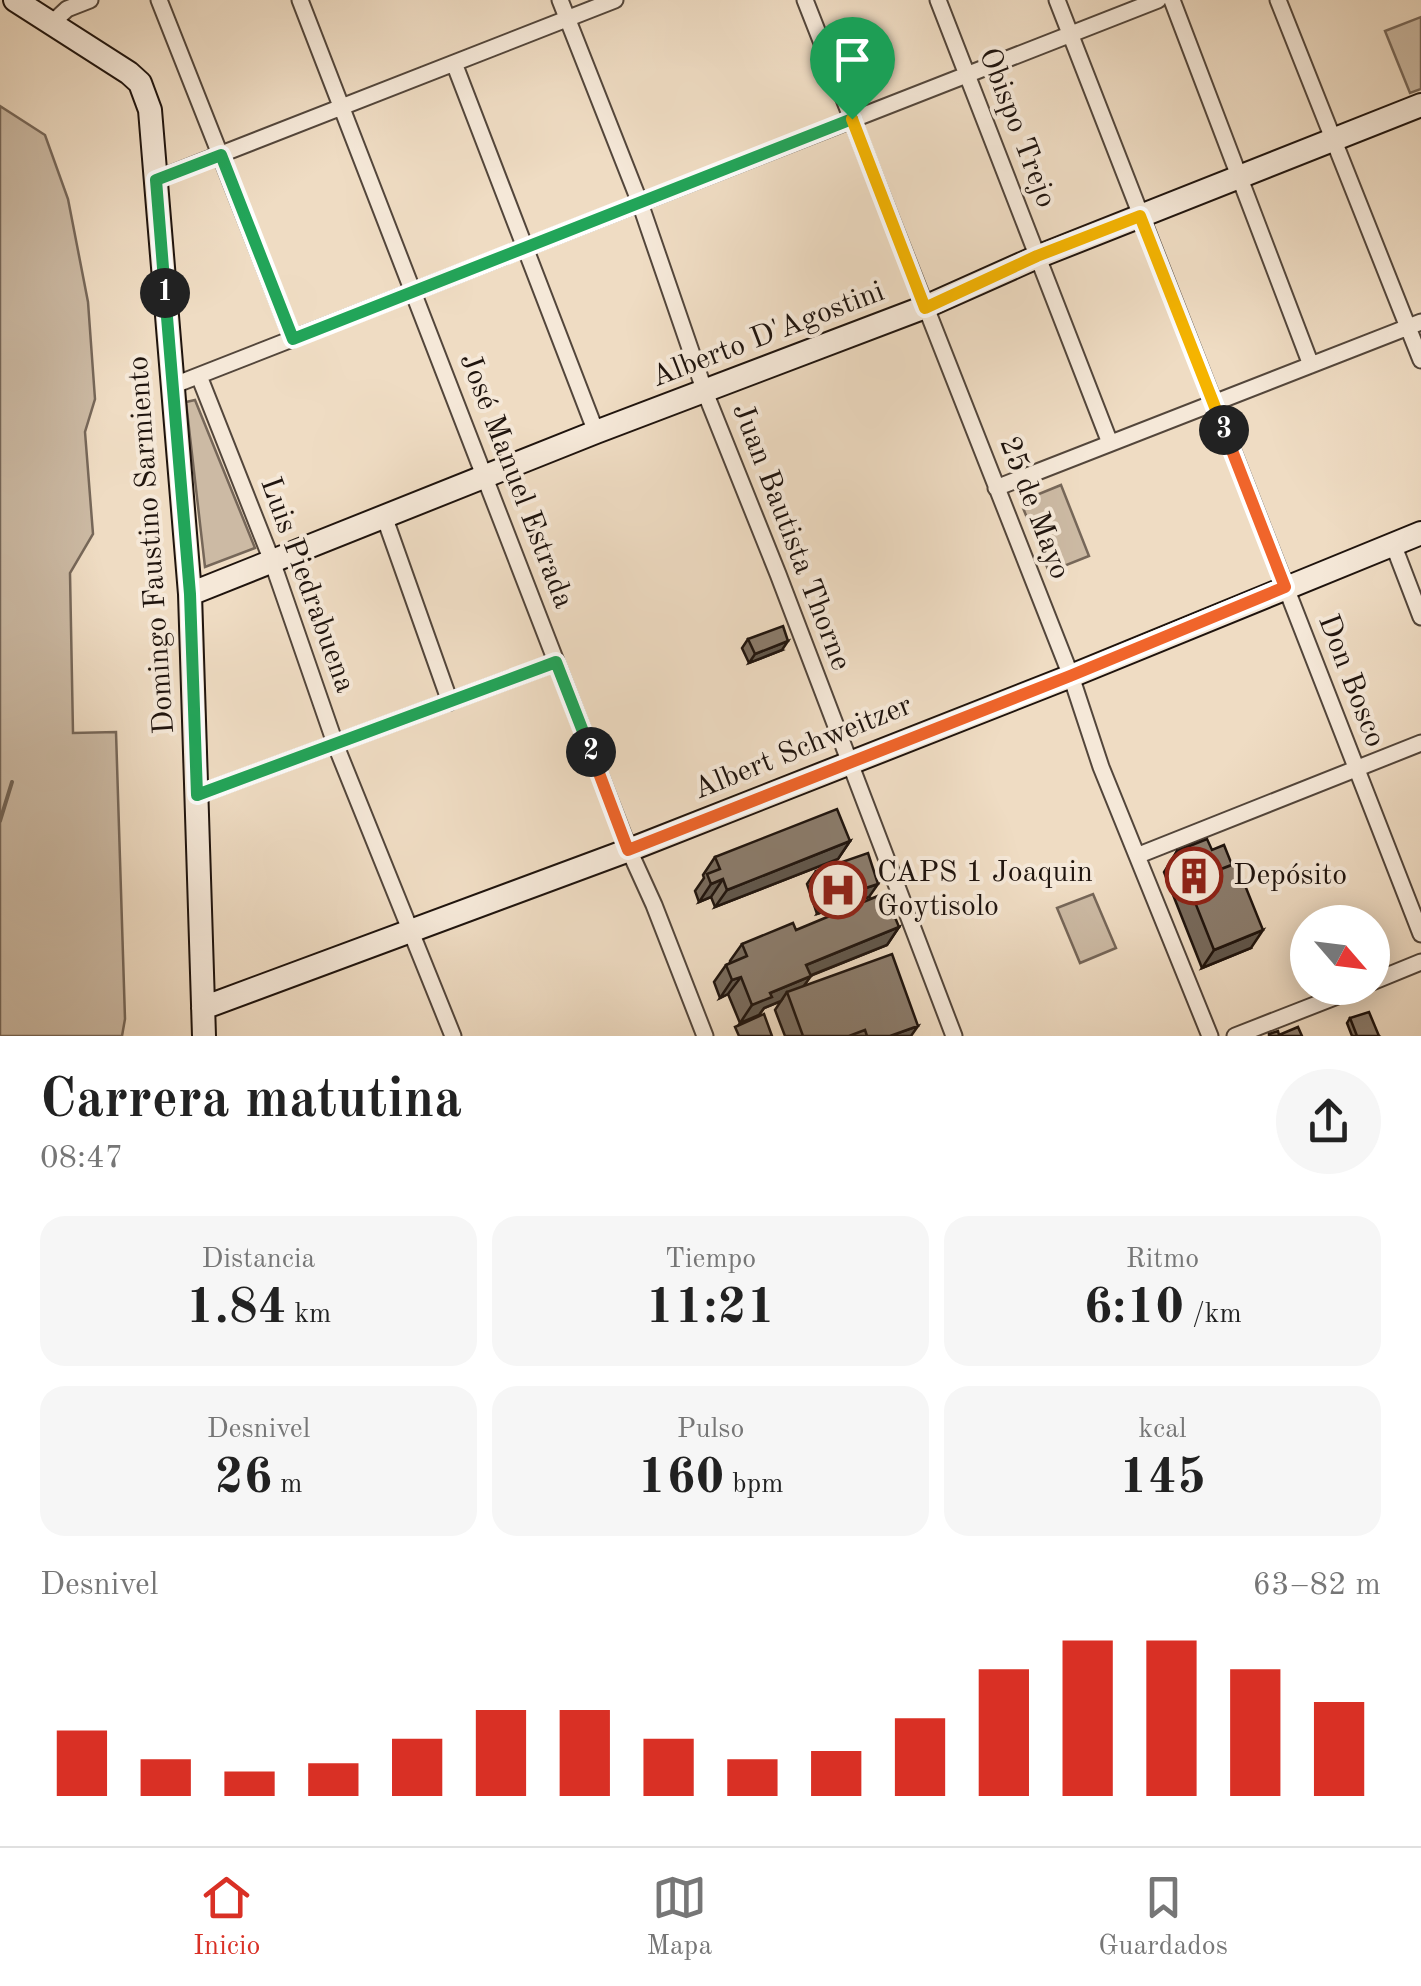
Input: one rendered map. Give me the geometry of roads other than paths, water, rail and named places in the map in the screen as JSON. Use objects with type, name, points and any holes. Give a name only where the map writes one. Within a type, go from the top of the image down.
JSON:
[{"type":"main road","name":"Domingo Faustino Sarmiento","points":[[15,0],[140,83],[150,110],[190,594],[204,1036]]},
{"type":"main road","name":"Alberto D'Agostini","points":[[190,594],[596,432],[925,308],[1037,256],[1421,105]]},
{"type":"main road","name":"Albert Schweitzer","points":[[203,1008],[628,850],[1421,533]]},
{"type":"street","points":[[52,23],[68,9],[90,0]]},
{"type":"street","points":[[159,0],[293,339]]},
{"type":"street","name":"José Manuel Estrada","points":[[300,0],[628,850],[654,904],[705,1036]]},
{"type":"street","name":"Juan Bautista Thorne","points":[[560,0],[954,1036]]},
{"type":"street","points":[[156,180],[615,0]]},
{"type":"street","name":"25 de Mayo","points":[[805,0],[1210,1036]]},
{"type":"street","name":"Obispo Trejo","points":[[938,0],[1110,443]]},
{"type":"street","name":"Don Bosco","points":[[1056,0],[1421,934]]},
{"type":"street","points":[[172,386],[1158,0]]},
{"type":"street","points":[[1172,0],[1311,365]]},
{"type":"street","points":[[1278,0],[1332,140],[1414,325],[1421,360]]},
{"type":"street","points":[[454,63],[596,432]]},
{"type":"street","points":[[996,488],[1414,325]]},
{"type":"street","name":"Luis Piedrabuena","points":[[199,376],[272,561],[336,746],[453,1036]]},
{"type":"street","points":[[384,516],[450,702]]},
{"type":"street","points":[[1393,544],[1421,617]]},
{"type":"street","points":[[197,795],[556,662]]},
{"type":"street","points":[[1139,855],[1421,743]]},
{"type":"street","points":[[1390,975],[1421,962]]},
{"type":"street","points":[[1236,1036],[1315,1005]]},
{"type":"waterway","points":[[0,821],[12,782]]},
{"type":"place","name":"Depósito","points":[[1194,876]]},
{"type":"place","name":"CAPS 1 Joaquin Goytisolo","points":[[838,890]]}]
